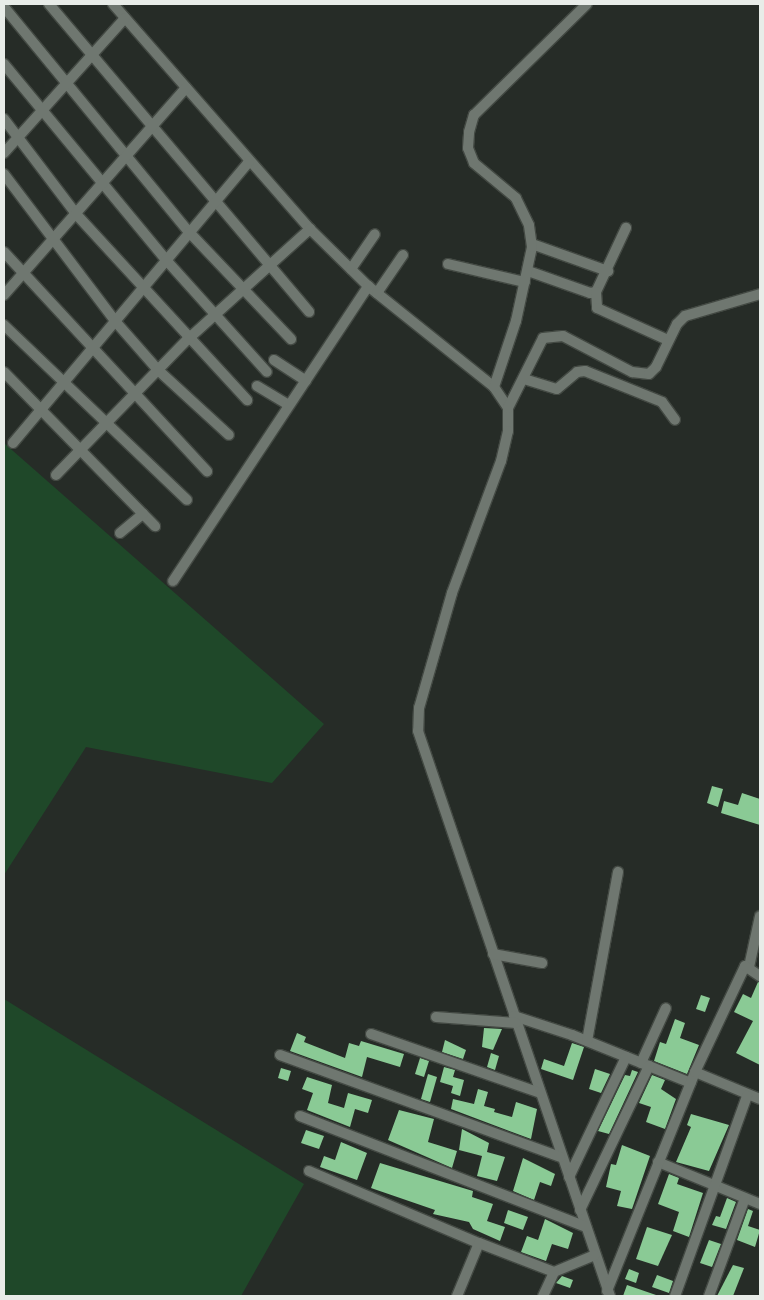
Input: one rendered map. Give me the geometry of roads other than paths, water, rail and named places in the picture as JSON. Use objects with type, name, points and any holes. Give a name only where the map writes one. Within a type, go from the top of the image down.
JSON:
[{"type":"street","points":[[48,4],[309,312]]},
{"type":"street","points":[[113,4],[249,162],[310,229],[368,286],[494,387],[508,408]]},
{"type":"street","points":[[494,387],[528,271],[532,244],[529,225],[516,198],[474,163],[468,148],[469,132],[474,115],[588,4]]},
{"type":"street","points":[[6,8],[129,155],[189,232],[291,340]]},
{"type":"street","points":[[4,153],[125,18]]},
{"type":"street","points":[[4,64],[167,261],[267,372]]},
{"type":"street","points":[[4,295],[52,238],[104,185],[186,88]]},
{"type":"street","points":[[4,119],[76,214],[187,340],[247,400]]},
{"type":"street","points":[[13,443],[249,162]]},
{"type":"street","points":[[4,174],[115,321],[158,370],[229,435]]},
{"type":"street","points":[[626,228],[608,270],[596,292],[597,308],[668,340]]},
{"type":"street","points":[[56,475],[105,422],[187,340],[216,316],[310,229]]},
{"type":"street","points":[[351,269],[375,234]]},
{"type":"street","points":[[532,244],[608,270]]},
{"type":"street","points":[[4,252],[90,349],[207,471]]},
{"type":"street","points":[[377,293],[403,255]]},
{"type":"street","points":[[448,264],[525,282]]},
{"type":"street","points":[[528,271],[590,293],[596,292]]},
{"type":"street","points":[[173,581],[368,286]]},
{"type":"street","points":[[607,1294],[596,1255],[569,1177],[560,1157],[418,731],[419,708],[452,593],[501,461],[508,431],[508,408],[524,379],[536,347],[551,336],[563,336],[642,375],[656,367],[668,340],[685,316],[760,294]]},
{"type":"street","points":[[4,325],[187,500]]},
{"type":"street","points":[[274,360],[306,381]]},
{"type":"street","points":[[524,379],[557,389],[577,372],[585,371],[662,402],[675,420]]},
{"type":"street","points":[[4,372],[155,526]]},
{"type":"street","points":[[257,386],[290,405]]},
{"type":"street","points":[[120,533],[143,514]]},
{"type":"street","points":[[587,1041],[618,872]]},
{"type":"street","points":[[749,968],[760,916]]},
{"type":"street","points":[[493,954],[542,963]]},
{"type":"street","points":[[607,1294],[695,1072],[745,966],[760,976]]},
{"type":"street","points":[[580,1210],[645,1064],[666,1008]]},
{"type":"street","points":[[436,1017],[515,1019],[587,1041],[691,1083]]},
{"type":"street","points":[[370,1034],[540,1093]]},
{"type":"street","points":[[280,1055],[560,1157]]},
{"type":"street","points":[[569,1177],[626,1057]]},
{"type":"street","points":[[695,1072],[747,1096],[760,1099]]},
{"type":"street","points":[[675,1296],[747,1096]]},
{"type":"street","points":[[300,1116],[586,1227]]},
{"type":"street","points":[[658,1162],[716,1184],[760,1204]]},
{"type":"street","points":[[309,1171],[479,1243],[554,1272],[596,1255]]},
{"type":"street","points":[[709,1296],[745,1198]]},
{"type":"street","points":[[457,1296],[479,1243]]},
{"type":"street","points":[[543,1296],[554,1272]]}]
